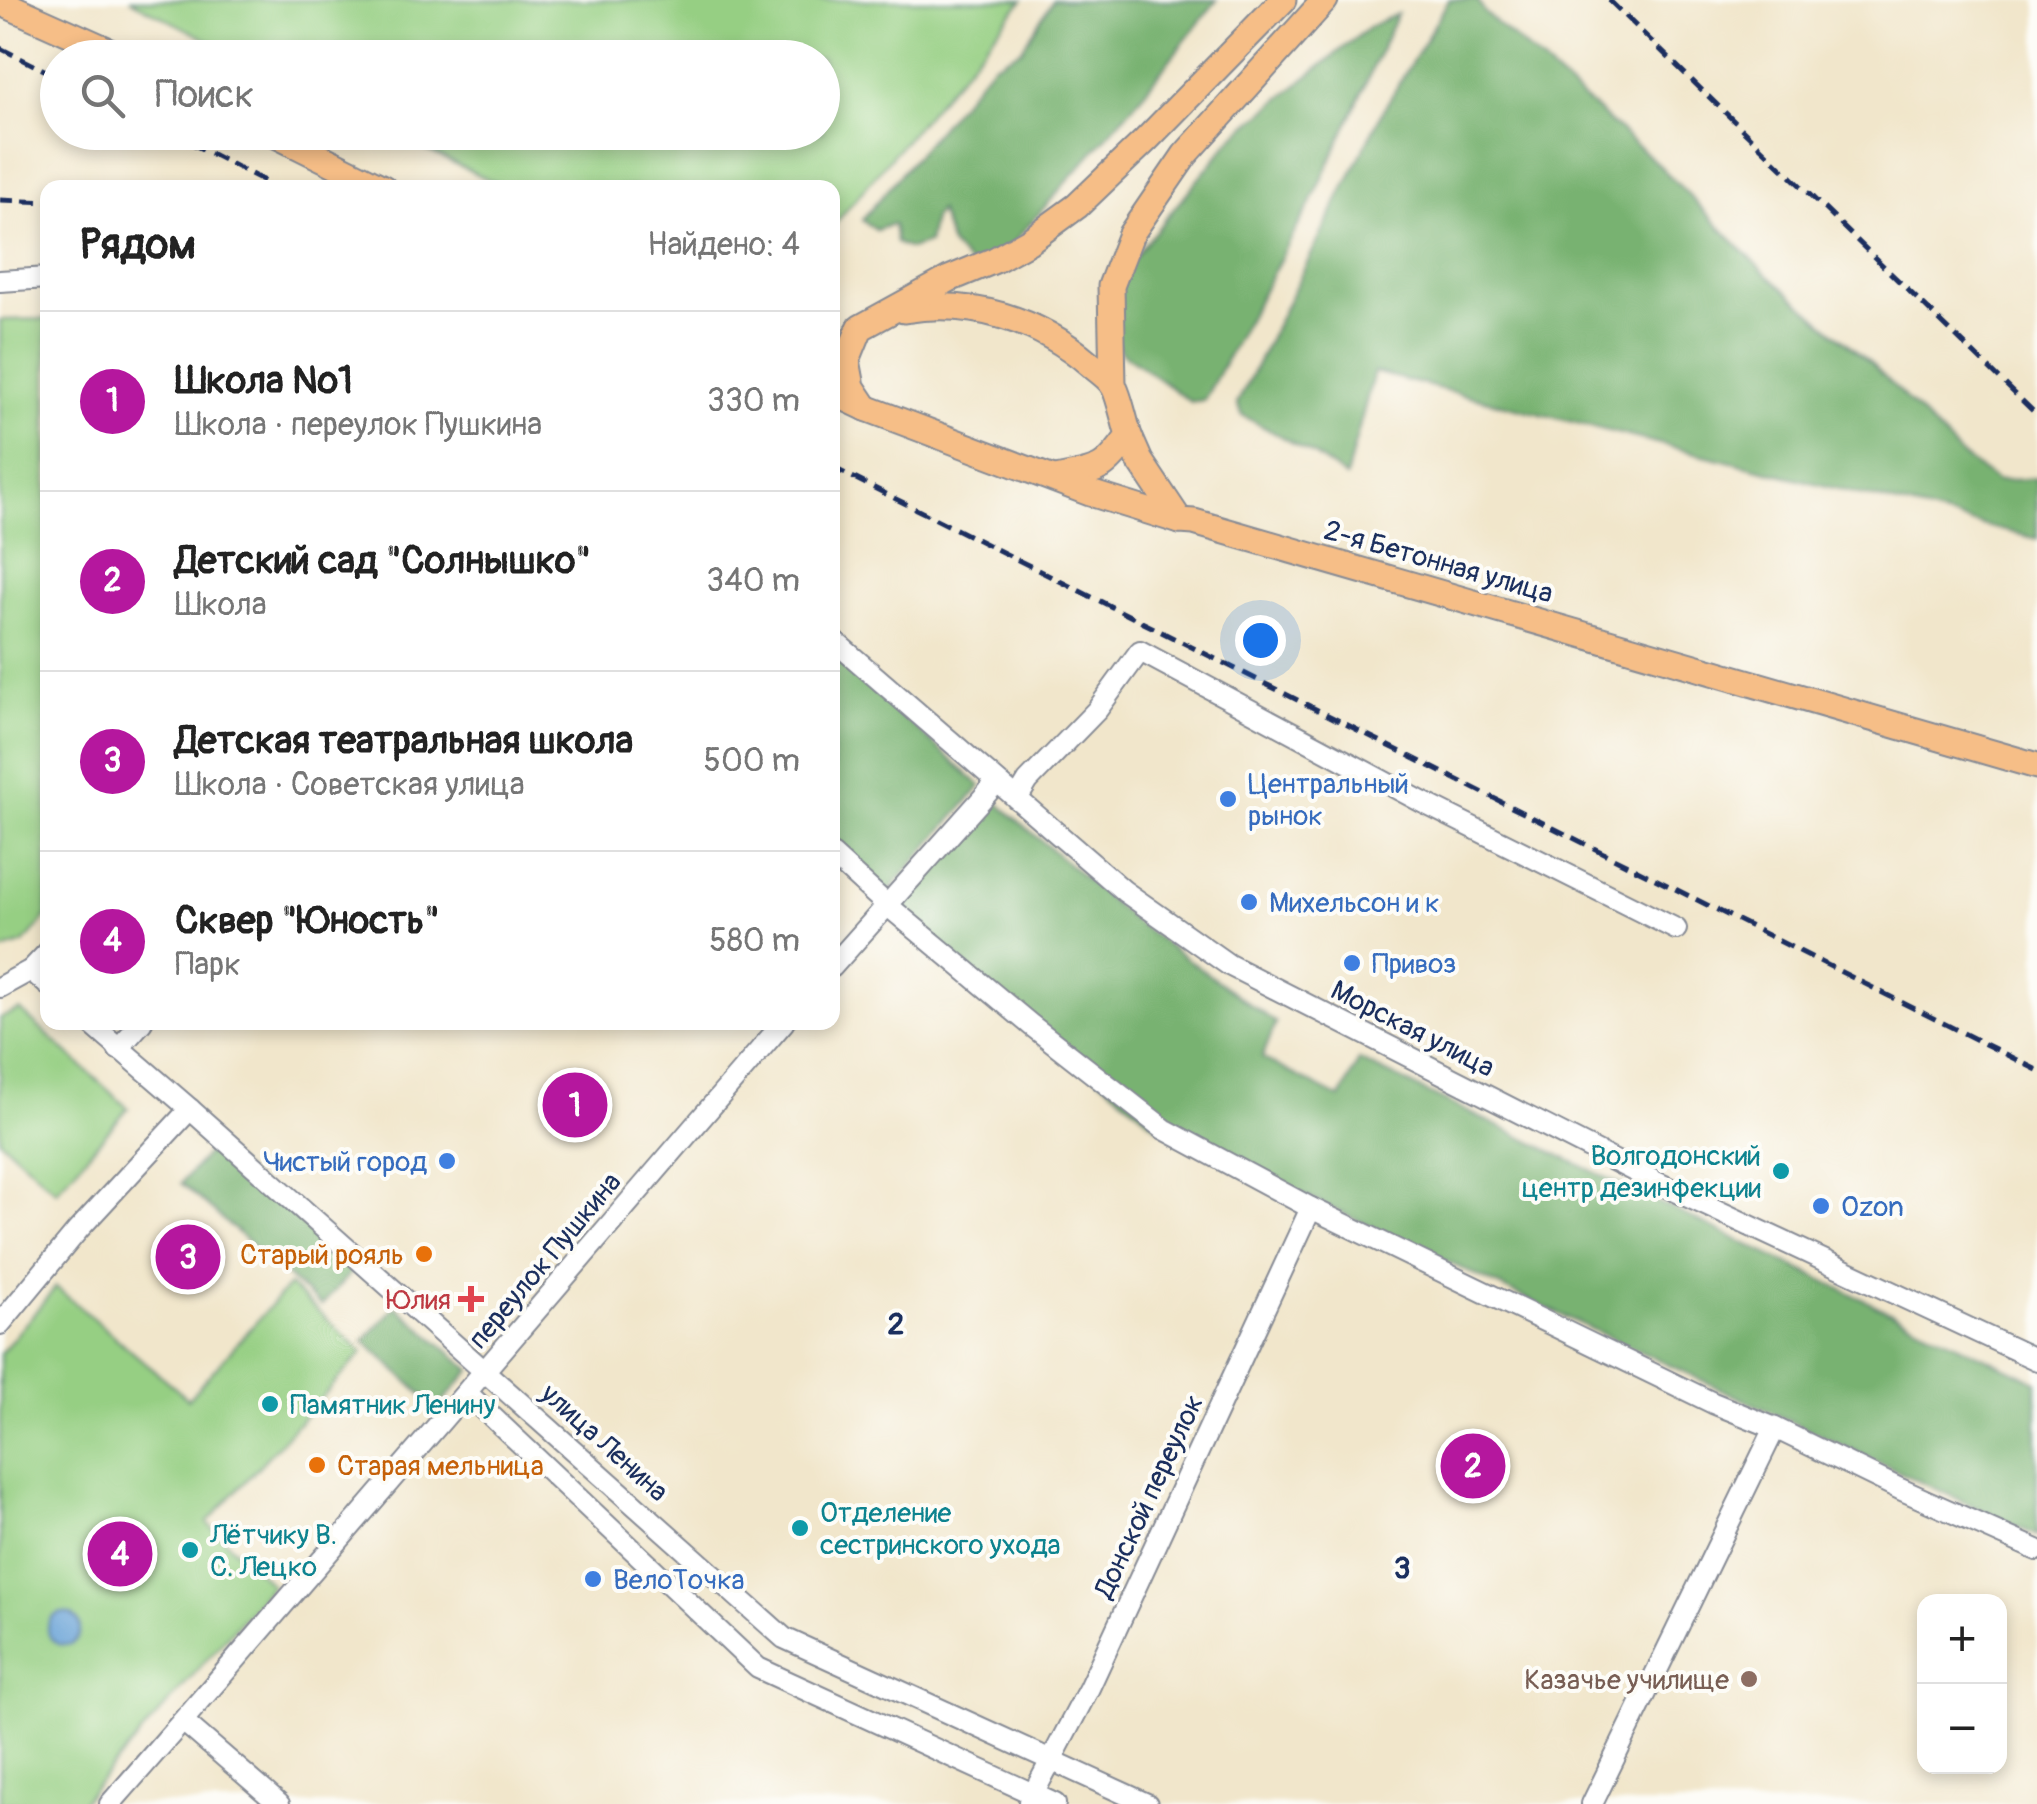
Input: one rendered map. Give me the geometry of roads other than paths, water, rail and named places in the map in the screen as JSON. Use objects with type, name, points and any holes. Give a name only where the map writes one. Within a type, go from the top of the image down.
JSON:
[{"type":"main road","points":[[840,332],[860,328],[949,279],[996,260],[1077,206],[1282,0]]},
{"type":"main road","points":[[1180,521],[1140,461],[1113,385],[1111,286],[1130,234],[1185,155],[1325,0]]},
{"type":"main road","points":[[0,2],[86,40]]},
{"type":"main road","points":[[306,150],[366,180]]},
{"type":"main road","points":[[888,313],[946,305],[1012,318],[1072,349],[1113,385]]},
{"type":"main road","points":[[860,328],[847,360],[852,387],[866,408]]},
{"type":"main road","name":"2-я Бетонная улица","points":[[840,396],[1090,493],[1180,521],[1469,600],[2037,766]]},
{"type":"main road","points":[[1056,479],[1101,469],[1128,436]]},
{"type":"street","points":[[0,281],[40,278]]},
{"type":"street","name":"Морская улица","points":[[840,646],[1124,892],[1229,965],[1654,1181],[2037,1360]]},
{"type":"street","points":[[1017,800],[1028,781],[1097,710],[1140,651],[1422,802],[1676,928]]},
{"type":"street","points":[[840,958],[997,782]]},
{"type":"street","points":[[840,863],[1031,1025],[1164,1129],[1311,1208],[1713,1403],[2037,1550]]},
{"type":"street","points":[[0,987],[40,960]]},
{"type":"street","points":[[31,970],[40,978]]},
{"type":"street","name":"улица Ленина","points":[[98,1030],[784,1638],[1147,1804]]},
{"type":"street","points":[[118,1049],[135,1030]]},
{"type":"street","name":"переулок Пушкина","points":[[110,1804],[777,1030]]},
{"type":"street","points":[[0,1324],[78,1230],[190,1109]]},
{"type":"street","name":"Донской переулок","points":[[1030,1799],[1089,1688],[1311,1208]]},
{"type":"street","name":"улица Ленина","points":[[467,1393],[758,1668],[1030,1799],[1055,1804]]},
{"type":"street","points":[[1592,1804],[1774,1428]]},
{"type":"street","points":[[183,1721],[279,1804]]},
{"type":"water","points":[[64,1613],[75,1618],[80,1629],[75,1640],[64,1645],[53,1640],[48,1629],[53,1618]]},
{"type":"railway","points":[[1609,0],[2037,415]]},
{"type":"railway","points":[[0,48],[40,68]]},
{"type":"railway","points":[[204,150],[262,180]]},
{"type":"railway","points":[[0,200],[40,202]]},
{"type":"railway","points":[[840,471],[2037,1070]]},
{"type":"place","name":"Центральный рынок","points":[[1228,799]]},
{"type":"place","name":"Михельсон и к","points":[[1249,902]]},
{"type":"place","name":"Привоз","points":[[1352,963]]},
{"type":"place","name":"Школа №1","points":[[575,1105]]},
{"type":"place","name":"Чистый город","points":[[447,1161]]},
{"type":"place","name":"Волгодонский центр дезинфекции","points":[[1781,1171]]},
{"type":"place","name":"Ozon","points":[[1821,1206]]},
{"type":"place","name":"Старый рояль","points":[[424,1254]]},
{"type":"place","name":"Детская театральная школа","points":[[188,1257]]},
{"type":"place","name":"Юлия","points":[[471,1299]]},
{"type":"place","name":"Памятник Ленину","points":[[270,1404]]},
{"type":"place","name":"Старая мельница","points":[[317,1465]]},
{"type":"place","name":"Детский сад \"Солнышко\"","points":[[1473,1466]]},
{"type":"place","name":"Отделение сестринского ухода","points":[[800,1528]]},
{"type":"place","name":"Лётчику В. С. Лецко","points":[[190,1550]]},
{"type":"place","name":"Сквер \"Юность\"","points":[[120,1554]]},
{"type":"place","name":"ВелоТочка","points":[[593,1579]]},
{"type":"place","name":"Казачье училище","points":[[1749,1679]]},
{"type":"district","name":"2","points":[[896,1324]]},
{"type":"district","name":"3","points":[[1402,1568]]}]
